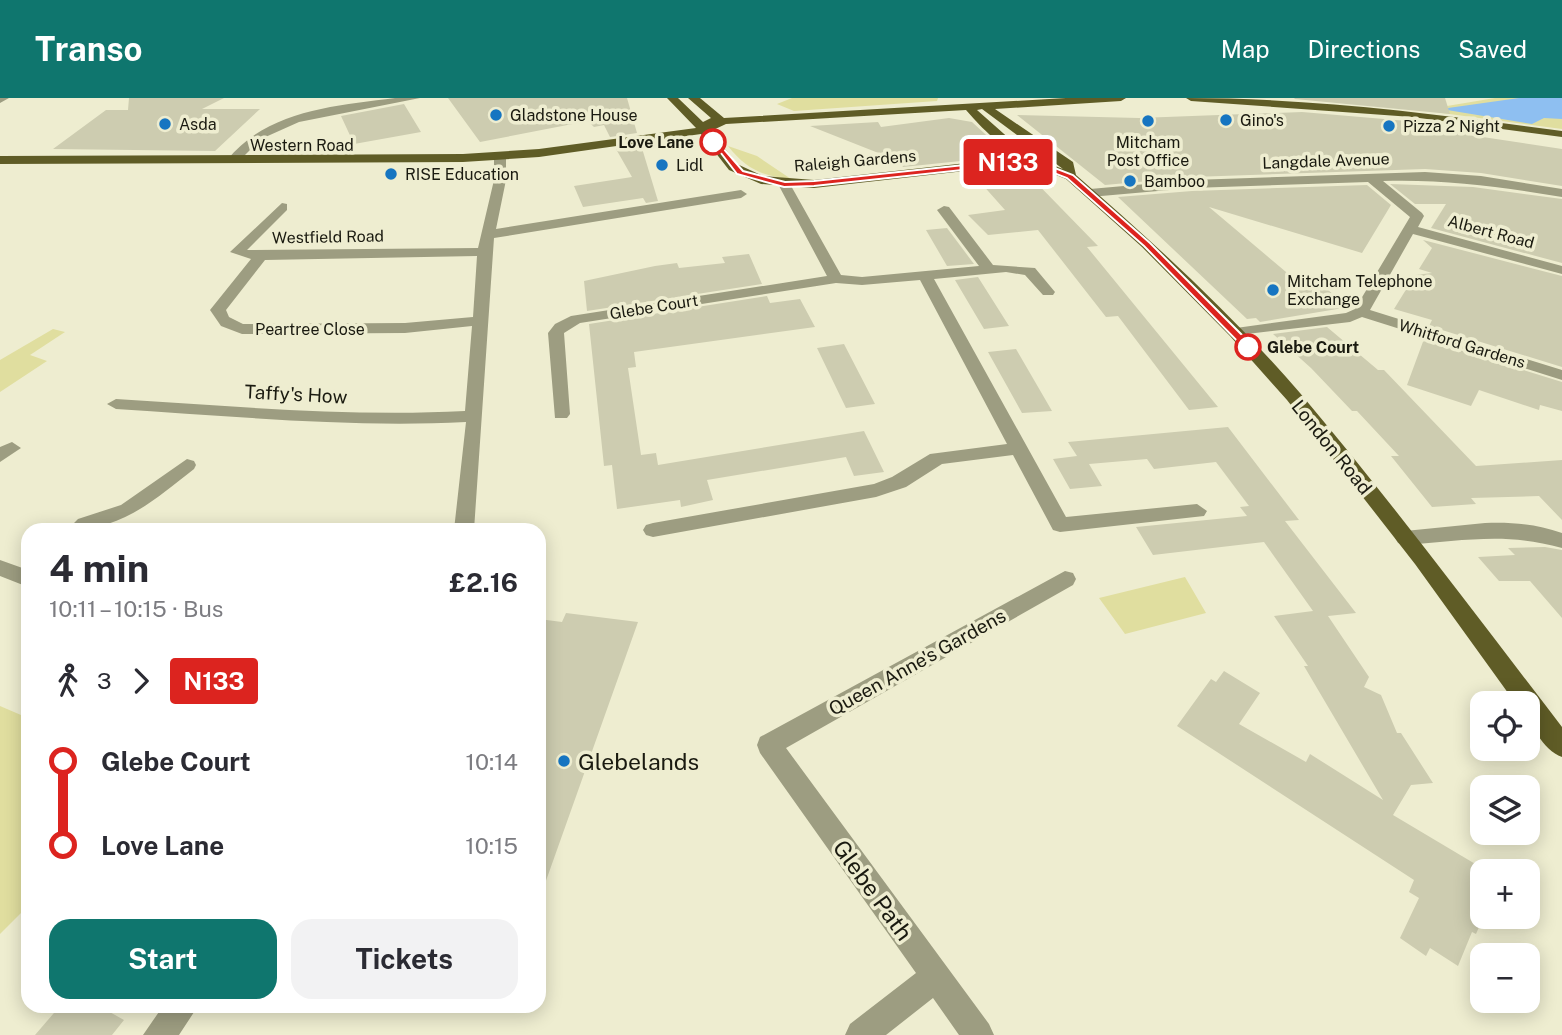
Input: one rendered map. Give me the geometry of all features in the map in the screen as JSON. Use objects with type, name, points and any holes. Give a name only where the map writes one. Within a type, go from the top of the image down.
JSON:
[{"type":"main road","name":"Raleigh Gardens","points":[[672,98],[740,172],[784,184],[814,184],[1028,156]]},
{"type":"main road","points":[[694,98],[720,120],[1121,98]]},
{"type":"main road","points":[[1191,98],[1283,101],[1412,114],[1562,134]]},
{"type":"main road","name":"London Road","points":[[975,106],[1026,138],[1039,142],[1069,165],[1070,176]]},
{"type":"main road","name":"London Road","points":[[975,106],[1008,143],[1070,176],[1090,193],[1236,333],[1293,396],[1405,538],[1562,746]]},
{"type":"main road","points":[[701,127],[717,127],[720,120]]},
{"type":"main road","name":"Western Road","points":[[0,160],[500,156],[604,144],[701,127]]},
{"type":"main road","points":[[1026,138],[1028,156]]},
{"type":"street","points":[[233,160],[258,135],[275,127],[327,113],[415,98]]},
{"type":"street","points":[[465,523],[475,416],[472,407],[485,244],[499,180],[500,156]]},
{"type":"street","points":[[1236,333],[1350,317],[1361,312],[1411,229],[1415,213],[1370,177]]},
{"type":"street","name":"Langdale Avenue","points":[[1090,193],[1188,184],[1370,177],[1466,178],[1562,193]]},
{"type":"street","points":[[784,184],[836,279]]},
{"type":"street","points":[[485,244],[741,194]]},
{"type":"street","name":"Westfield Road","points":[[282,207],[237,251],[261,256],[485,244]]},
{"type":"street","points":[[944,210],[989,270]]},
{"type":"street","name":"Albert Road","points":[[1411,229],[1562,270]]},
{"type":"street","name":"Peartree Close","points":[[261,256],[218,310],[227,324],[242,329],[405,328],[480,321]]},
{"type":"street","name":"Glebe Court","points":[[561,414],[556,333],[576,319],[836,279],[862,281],[989,270],[1030,271],[1048,292]]},
{"type":"street","points":[[925,275],[1060,525],[1197,511]]},
{"type":"street","name":"Whitford Gardens","points":[[1361,312],[1562,375]]},
{"type":"street","name":"Taffy's How","points":[[116,404],[314,416],[416,419],[475,416]]},
{"type":"street","points":[[653,530],[876,490],[900,482],[937,458],[1017,449]]},
{"type":"street","points":[[88,523],[128,510],[187,465]]},
{"type":"street","points":[[1405,538],[1516,529],[1542,533],[1562,541]]},
{"type":"street","name":"Queen Anne's Gardens","points":[[769,745],[1065,579]]},
{"type":"street","name":"Glebe Path","points":[[769,745],[978,1035]]},
{"type":"street","points":[[861,1035],[935,977]]},
{"type":"street","points":[[159,1035],[177,1013]]},
{"type":"shaded area","points":[[792,98],[938,98],[937,101],[794,111],[777,104]]},
{"type":"shaded area","points":[[1495,98],[1562,98],[1562,129],[1442,113],[1441,107]]},
{"type":"shaded area","points":[[728,146],[757,156],[791,179],[755,170]]},
{"type":"shaded area","points":[[53,329],[65,332],[30,355],[47,361],[0,392],[0,360]]},
{"type":"shaded area","points":[[1185,577],[1206,613],[1125,634],[1099,598]]},
{"type":"shaded area","points":[[0,706],[21,715],[21,913],[0,934]]},
{"type":"water","points":[[1519,98],[1562,98],[1562,119],[1544,118],[1532,124],[1441,109]]},
{"type":"building","name":"Asda","points":[[129,98],[224,98],[202,109],[260,109],[215,151],[53,149],[106,110],[128,110]]},
{"type":"building","points":[[448,98],[627,98],[637,133],[610,137],[604,125],[594,127],[588,121],[480,142]]},
{"type":"building","points":[[1445,98],[1450,114],[1295,99]]},
{"type":"building","points":[[404,104],[421,132],[354,144],[341,116]]},
{"type":"building","points":[[1302,112],[1454,125],[1456,133],[1562,149],[1562,186],[1481,173],[1425,169],[1192,177],[1105,185],[1017,115],[1139,118]]},
{"type":"building","points":[[949,118],[972,122],[1009,156],[903,167],[896,155],[886,156],[810,126],[878,122],[881,127]]},
{"type":"building","points":[[641,145],[658,201],[646,203],[643,198],[583,207],[574,186],[632,177],[616,149]]},
{"type":"building","points":[[1021,167],[1098,246],[1087,247],[1218,407],[1189,410],[1118,316],[1106,317],[1038,230],[988,235],[968,215],[1005,210],[972,173]]},
{"type":"building","points":[[1390,184],[1473,187],[1562,199],[1562,263],[1431,228],[1446,204],[1415,204]]},
{"type":"building","points":[[1367,185],[1391,205],[1362,253],[1209,207],[1305,288],[1323,286],[1349,307],[1260,322],[1256,318],[1247,319],[1118,197],[1192,191]]},
{"type":"building","points":[[947,228],[974,264],[947,266],[926,230]]},
{"type":"building","points":[[1423,240],[1562,276],[1562,367],[1429,326],[1432,320],[1394,309],[1415,275],[1432,273],[1419,269],[1432,248]]},
{"type":"building","points":[[749,254],[762,284],[587,311],[584,281],[677,263],[679,268],[725,263],[722,257]]},
{"type":"building","points":[[978,277],[1009,326],[984,329],[955,280]]},
{"type":"building","points":[[767,296],[770,303],[800,299],[815,327],[634,352],[636,367],[628,368],[641,455],[656,453],[658,465],[864,431],[884,472],[854,476],[846,457],[707,480],[713,500],[681,507],[680,500],[617,509],[612,465],[604,466],[589,324]]},
{"type":"building","points":[[1327,327],[1378,370],[1384,370],[1476,466],[1562,460],[1562,520],[1539,496],[1471,498],[1476,504],[1432,507],[1391,456],[1399,456],[1357,411],[1352,411],[1311,368],[1273,334]]},
{"type":"building","points":[[1424,339],[1562,382],[1562,411],[1540,405],[1539,410],[1479,390],[1471,406],[1407,385]]},
{"type":"building","points":[[844,344],[875,404],[846,408],[817,348]]},
{"type":"building","points":[[1016,349],[1052,411],[1022,413],[988,352]]},
{"type":"building","points":[[1228,427],[1299,520],[1285,521],[1356,613],[1328,616],[1369,677],[1364,687],[1381,695],[1397,733],[1401,733],[1433,783],[1411,785],[1393,815],[1470,861],[1470,929],[1478,929],[1476,934],[1472,932],[1458,966],[1430,948],[1426,956],[1400,938],[1419,898],[1409,892],[1414,880],[1177,726],[1211,679],[1216,682],[1224,671],[1260,693],[1239,724],[1306,762],[1310,754],[1383,800],[1304,666],[1308,666],[1274,616],[1313,611],[1264,542],[1153,555],[1136,527],[1247,516],[1240,507],[1249,506],[1216,462],[1154,469],[1147,459],[1089,464],[1102,486],[1070,489],[1053,459],[1077,456],[1068,442]]},
{"type":"building","points":[[1545,547],[1562,550],[1562,618],[1530,581],[1499,581],[1478,557],[1515,555],[1508,548]]},
{"type":"building","name":"Glebelands","points":[[566,613],[638,622],[546,881],[546,620],[562,622]]},
{"type":"building","points":[[54,1013],[112,1013],[124,1020],[112,1035],[35,1035]]},
{"type":"bus line","name":"N133","points":[[713,142],[740,172],[761,180],[784,184],[814,184],[1029,160],[1041,164],[1070,176],[1090,193],[1147,244],[1248,347]]},
{"type":"place","name":"Gladstone House","points":[[496,115]]},
{"type":"place","name":"Gino's","points":[[1226,120]]},
{"type":"place","name":"Mitcham Post Office","points":[[1148,121]]},
{"type":"place","name":"Asda","points":[[165,124]]},
{"type":"place","name":"Pizza 2 Night","points":[[1389,126]]},
{"type":"place","name":"Love Lane","points":[[713,142]]},
{"type":"place","name":"Lidl","points":[[662,165]]},
{"type":"place","name":"RISE Education","points":[[391,174]]},
{"type":"place","name":"Bamboo","points":[[1130,181]]},
{"type":"place","name":"Mitcham Telephone Exchange","points":[[1273,290]]},
{"type":"place","name":"Glebe Court","points":[[1248,347]]},
{"type":"place","name":"Glebelands","points":[[564,761]]}]
